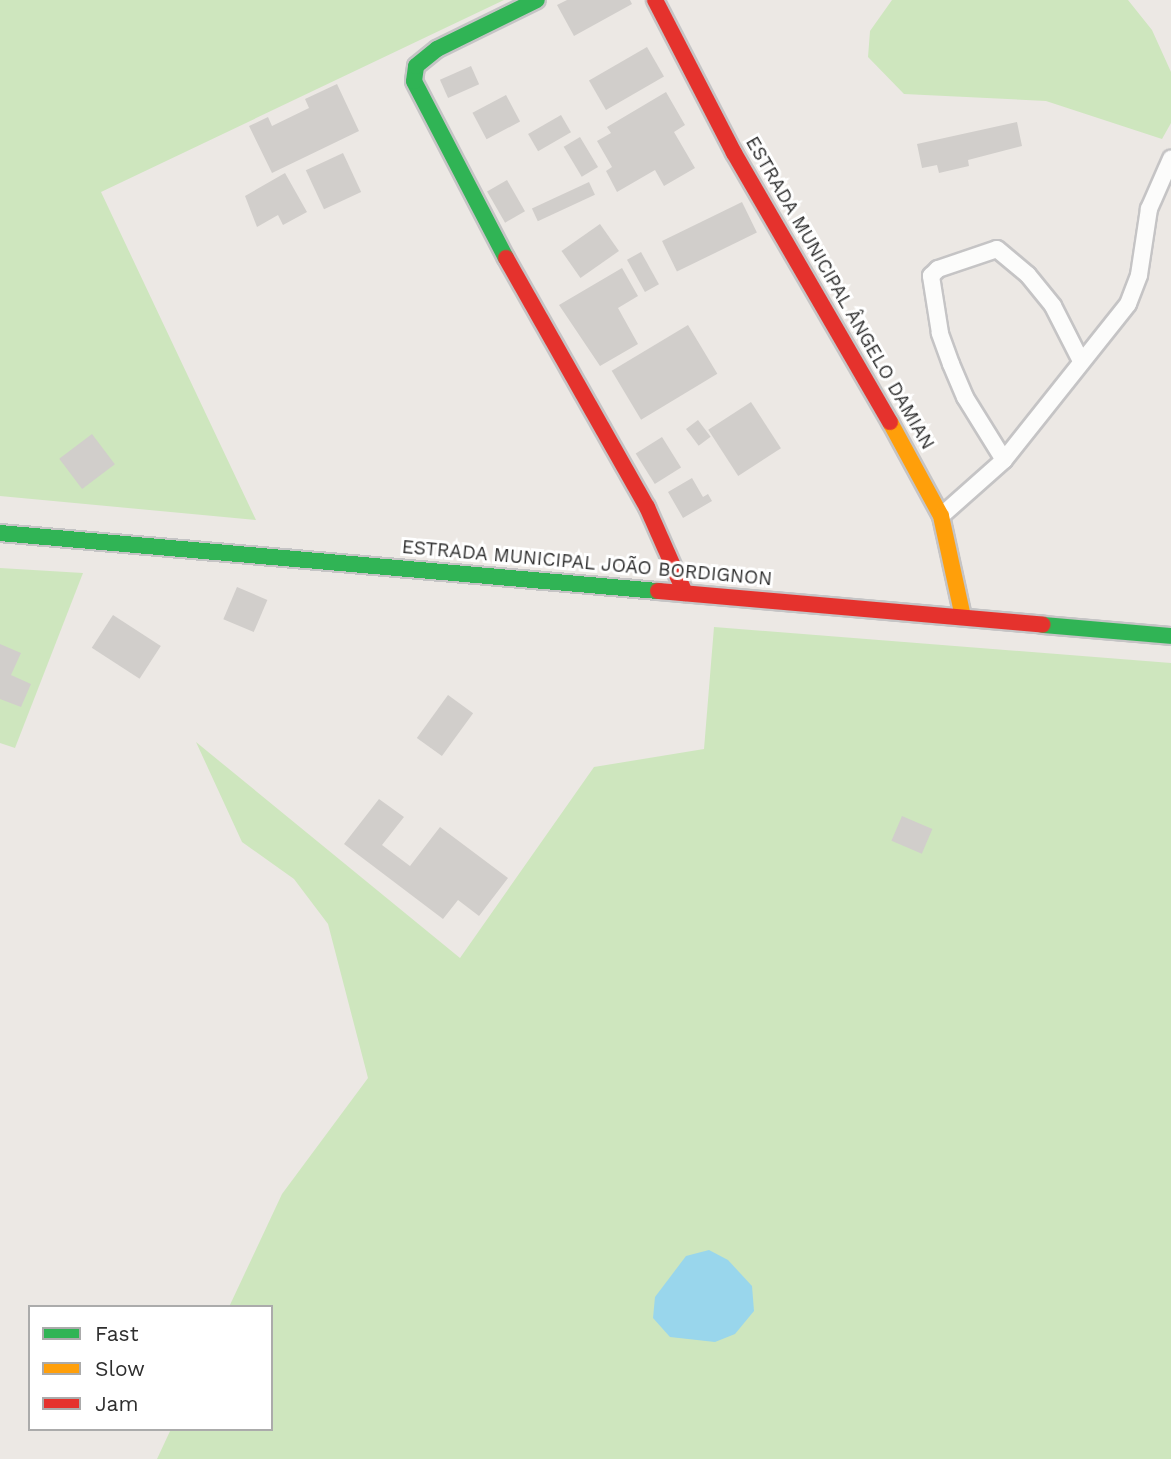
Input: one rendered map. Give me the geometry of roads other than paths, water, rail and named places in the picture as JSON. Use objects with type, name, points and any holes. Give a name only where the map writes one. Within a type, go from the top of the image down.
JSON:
[{"type":"street","points":[[537,0],[437,49],[416,66],[414,81],[462,181],[647,507],[685,593]]},
{"type":"street","name":"ESTRADA MUNICIPAL ÂNGELO DAMIAN","points":[[655,0],[734,153],[941,516],[963,617]]},
{"type":"street","name":"ESTRADA MUNICIPAL JOÃO BORDIGNON","points":[[0,533],[1171,635]]},
{"type":"lane","points":[[941,516],[1003,460],[1080,359],[1128,304],[1139,275],[1149,209],[1171,159]]},
{"type":"lane","points":[[1003,460],[965,397],[951,364],[940,333],[931,276],[938,269],[997,249],[1028,275],[1053,306],[1080,359]]},
{"type":"water","points":[[709,1250],[728,1260],[752,1286],[754,1311],[735,1334],[715,1342],[670,1337],[653,1318],[655,1297],[686,1256]]}]
